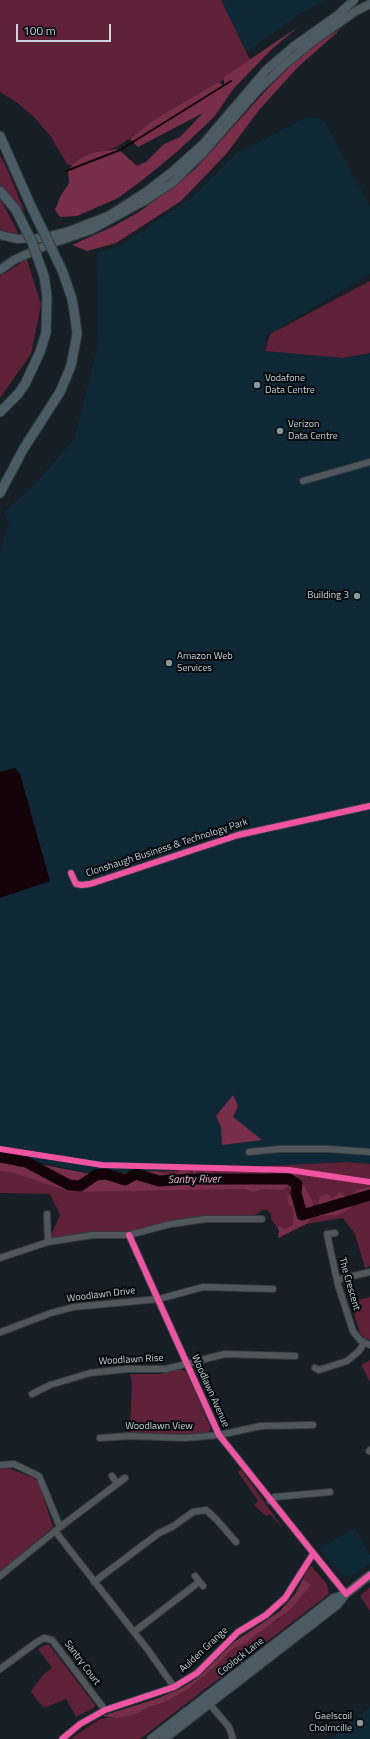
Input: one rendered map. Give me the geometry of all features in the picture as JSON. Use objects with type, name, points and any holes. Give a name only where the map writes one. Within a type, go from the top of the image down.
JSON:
[{"type":"highway","points":[[0,136],[31,206],[62,270],[72,299],[76,328],[75,348],[71,366],[60,392],[24,448],[0,493]]},
{"type":"highway","points":[[0,191],[16,210],[32,242],[44,276],[47,296],[47,326],[40,352],[25,384],[18,394],[0,412]]},
{"type":"main road","points":[[0,235],[17,239],[42,238],[69,231],[108,216],[147,191],[173,171],[203,144],[266,70],[294,46],[339,14],[354,0]]},
{"type":"main road","points":[[0,270],[14,260],[47,245],[92,230],[140,204],[172,183],[202,154],[258,90],[283,66],[312,42],[356,11],[370,4]]},
{"type":"main road","name":"Coolock Lane","points":[[151,1739],[207,1701],[337,1605],[346,1594],[370,1575]]},
{"type":"main road","name":"Coolock Lane","points":[[164,1739],[207,1701]]},
{"type":"street","points":[[303,481],[370,462]]},
{"type":"street","name":"Clonshaugh Business & Technology Park","points":[[71,873],[76,884],[90,884],[238,834],[370,806]]},
{"type":"street","points":[[249,1152],[279,1149],[329,1149],[370,1152]]},
{"type":"street","points":[[47,1214],[48,1242]]},
{"type":"street","points":[[0,1258],[48,1242],[93,1235],[129,1235],[171,1224],[206,1219],[262,1219]]},
{"type":"street","name":"The Crescent","points":[[315,1368],[319,1370],[347,1361],[367,1344],[357,1337],[351,1327],[337,1280],[327,1234],[335,1233]]},
{"type":"street","name":"Woodlawn Avenue","points":[[129,1235],[159,1299],[219,1436],[346,1594]]},
{"type":"street","points":[[337,1280],[370,1272]]},
{"type":"street","name":"Woodlawn Drive","points":[[1,1332],[51,1313],[74,1307],[159,1299],[203,1287],[274,1289]]},
{"type":"street","name":"Woodlawn Rise","points":[[32,1394],[50,1385],[90,1373],[127,1369],[166,1369],[225,1354],[295,1356]]},
{"type":"street","name":"Woodlawn View","points":[[100,1438],[129,1436],[185,1438],[219,1436],[261,1426],[313,1425]]},
{"type":"street","name":"Aulden Grange","points":[[0,1464],[14,1464],[39,1476],[57,1529],[94,1582],[134,1632],[174,1687]]},
{"type":"street","points":[[112,1476],[117,1484]]},
{"type":"street","points":[[0,1576],[57,1529],[125,1478]]},
{"type":"street","points":[[270,1501],[274,1498],[330,1492]]},
{"type":"street","points":[[94,1582],[159,1533],[172,1527],[193,1512],[206,1510],[227,1536],[236,1542]]},
{"type":"street","name":"Aulden Grange","points":[[62,1739],[80,1724],[105,1710],[174,1687],[197,1673],[238,1632],[266,1615],[285,1598],[313,1554]]},
{"type":"street","points":[[134,1632],[199,1581]]},
{"type":"street","name":"Santry Court","points":[[0,1669],[44,1638],[52,1640],[105,1710]]},
{"type":"street","points":[[207,1701],[229,1727],[233,1739]]},
{"type":"shaded area","points":[[0,0],[221,0],[250,60],[236,72],[118,146],[73,166],[67,164],[51,137],[35,118],[19,104],[0,92]]},
{"type":"shaded area","points":[[221,0],[326,0],[301,13],[245,53]]},
{"type":"shaded area","points":[[298,27],[272,49],[234,88],[214,117],[179,150],[145,178],[118,198],[77,216],[60,217],[55,210],[60,197],[69,183],[68,170],[78,160],[91,153],[118,149],[137,166],[146,162],[164,144],[180,137],[203,113],[138,147],[130,139],[154,120],[219,82],[224,86],[224,77]]},
{"type":"shaded area","points":[[341,29],[298,67],[259,110],[227,153],[181,201],[116,243],[87,251],[72,245],[112,227],[139,212],[174,186],[195,169],[269,87],[309,47]]},
{"type":"shaded area","points":[[307,117],[320,118],[325,122],[370,207],[370,274],[266,336],[265,350],[343,358],[370,353],[370,1164],[352,1162],[95,1175],[0,1153],[0,555],[4,536],[9,525],[4,512],[33,486],[75,438],[98,346],[97,253],[120,246],[191,198],[238,151],[244,150]]},
{"type":"shaded area","points":[[0,155],[8,171],[25,213],[0,185]]},
{"type":"shaded area","points":[[0,199],[9,215],[19,235],[0,230]]},
{"type":"shaded area","points":[[27,259],[41,305],[31,354],[0,398],[0,276]]},
{"type":"shaded area","points":[[370,281],[370,353],[343,358],[265,351],[270,334]]},
{"type":"shaded area","points":[[15,768],[20,774],[50,881],[0,898],[0,772]]},
{"type":"shaded area","points":[[233,1095],[238,1106],[233,1117],[262,1140],[222,1145],[221,1127],[216,1116]]},
{"type":"shaded area","points":[[0,1151],[39,1164],[95,1175],[156,1171],[168,1175],[175,1174],[183,1169],[192,1174],[194,1170],[200,1174],[207,1171],[217,1175],[222,1173],[243,1172],[248,1169],[264,1169],[270,1175],[280,1176],[292,1172],[298,1176],[312,1199],[313,1207],[318,1206],[320,1196],[328,1194],[332,1199],[340,1192],[347,1198],[357,1190],[370,1187],[370,1199],[354,1202],[351,1208],[337,1215],[320,1216],[311,1219],[306,1224],[278,1238],[279,1230],[277,1228],[280,1226],[285,1229],[293,1225],[293,1207],[289,1205],[287,1197],[292,1192],[289,1186],[282,1190],[262,1189],[253,1192],[244,1189],[70,1192],[13,1173],[0,1171]]},
{"type":"shaded area","points":[[347,1162],[370,1164],[370,1266],[365,1268],[355,1234],[343,1218],[306,1224],[278,1238],[279,1230],[271,1219],[271,1214],[267,1210],[263,1210],[253,1216],[203,1216],[131,1231],[48,1242],[60,1215],[50,1194],[0,1193],[0,1171],[13,1173],[70,1192],[108,1189],[105,1174]]},
{"type":"shaded area","points":[[370,1297],[370,1340],[363,1337],[360,1333],[350,1302]]},
{"type":"shaded area","points":[[370,1360],[370,1382],[361,1365]]},
{"type":"shaded area","points":[[180,1369],[187,1372],[211,1429],[206,1435],[130,1434],[132,1382],[130,1374],[160,1374]]},
{"type":"shaded area","points":[[0,1467],[6,1467],[34,1478],[39,1484],[53,1527],[0,1572]]},
{"type":"shaded area","points":[[241,1469],[284,1530],[270,1514],[266,1516],[254,1505],[258,1501],[238,1472]]},
{"type":"shaded area","points":[[355,1528],[370,1555],[370,1563],[355,1574],[348,1577],[343,1575],[319,1549]]},
{"type":"shaded area","points":[[311,1566],[327,1584],[329,1594],[140,1739],[70,1739],[100,1719],[137,1714],[149,1707],[163,1703],[187,1690],[216,1666],[234,1648],[279,1619],[311,1585],[303,1579],[306,1571]]},
{"type":"shaded area","points":[[303,1579],[311,1585],[290,1610],[245,1643],[234,1648],[216,1666],[187,1690],[163,1703],[149,1707],[137,1714],[118,1718],[102,1716],[156,1699],[182,1688],[196,1679],[234,1642],[280,1611],[295,1594]]},
{"type":"shaded area","points":[[370,1587],[370,1611],[360,1596]]},
{"type":"shaded area","points":[[47,1644],[95,1705],[95,1707],[76,1717],[66,1699],[44,1708],[36,1699],[31,1691],[43,1675],[52,1668],[38,1649]]},
{"type":"shaded area","name":"Gaelscoil Cholmcille","points":[[370,1707],[370,1739],[332,1739]]},
{"type":"waterway","points":[[66,171],[120,150],[231,81]]},
{"type":"waterway","name":"Santry River","points":[[0,1157],[26,1162],[69,1185],[80,1186],[96,1175],[106,1174],[125,1180],[136,1174],[159,1181],[191,1179],[289,1179],[297,1184],[296,1193],[302,1215],[370,1195]]},
{"type":"cycle path","points":[[71,873],[76,884],[90,884],[238,835],[370,806]]},
{"type":"cycle path","points":[[0,1149],[102,1165],[289,1170],[370,1182]]},
{"type":"cycle path","points":[[129,1235],[219,1435],[346,1594],[370,1575]]},
{"type":"cycle path","points":[[62,1739],[80,1724],[105,1710],[174,1687],[197,1673],[238,1632],[266,1615],[285,1598],[313,1554]]},
{"type":"place","name":"Vodafone Data Centre","points":[[257,385]]},
{"type":"place","name":"Verizon Data Centre","points":[[280,431]]},
{"type":"place","name":"Building 3","points":[[357,596]]},
{"type":"place","name":"Amazon Web Services","points":[[169,663]]},
{"type":"place","name":"Gaelscoil Cholmcille","points":[[360,1723]]}]
